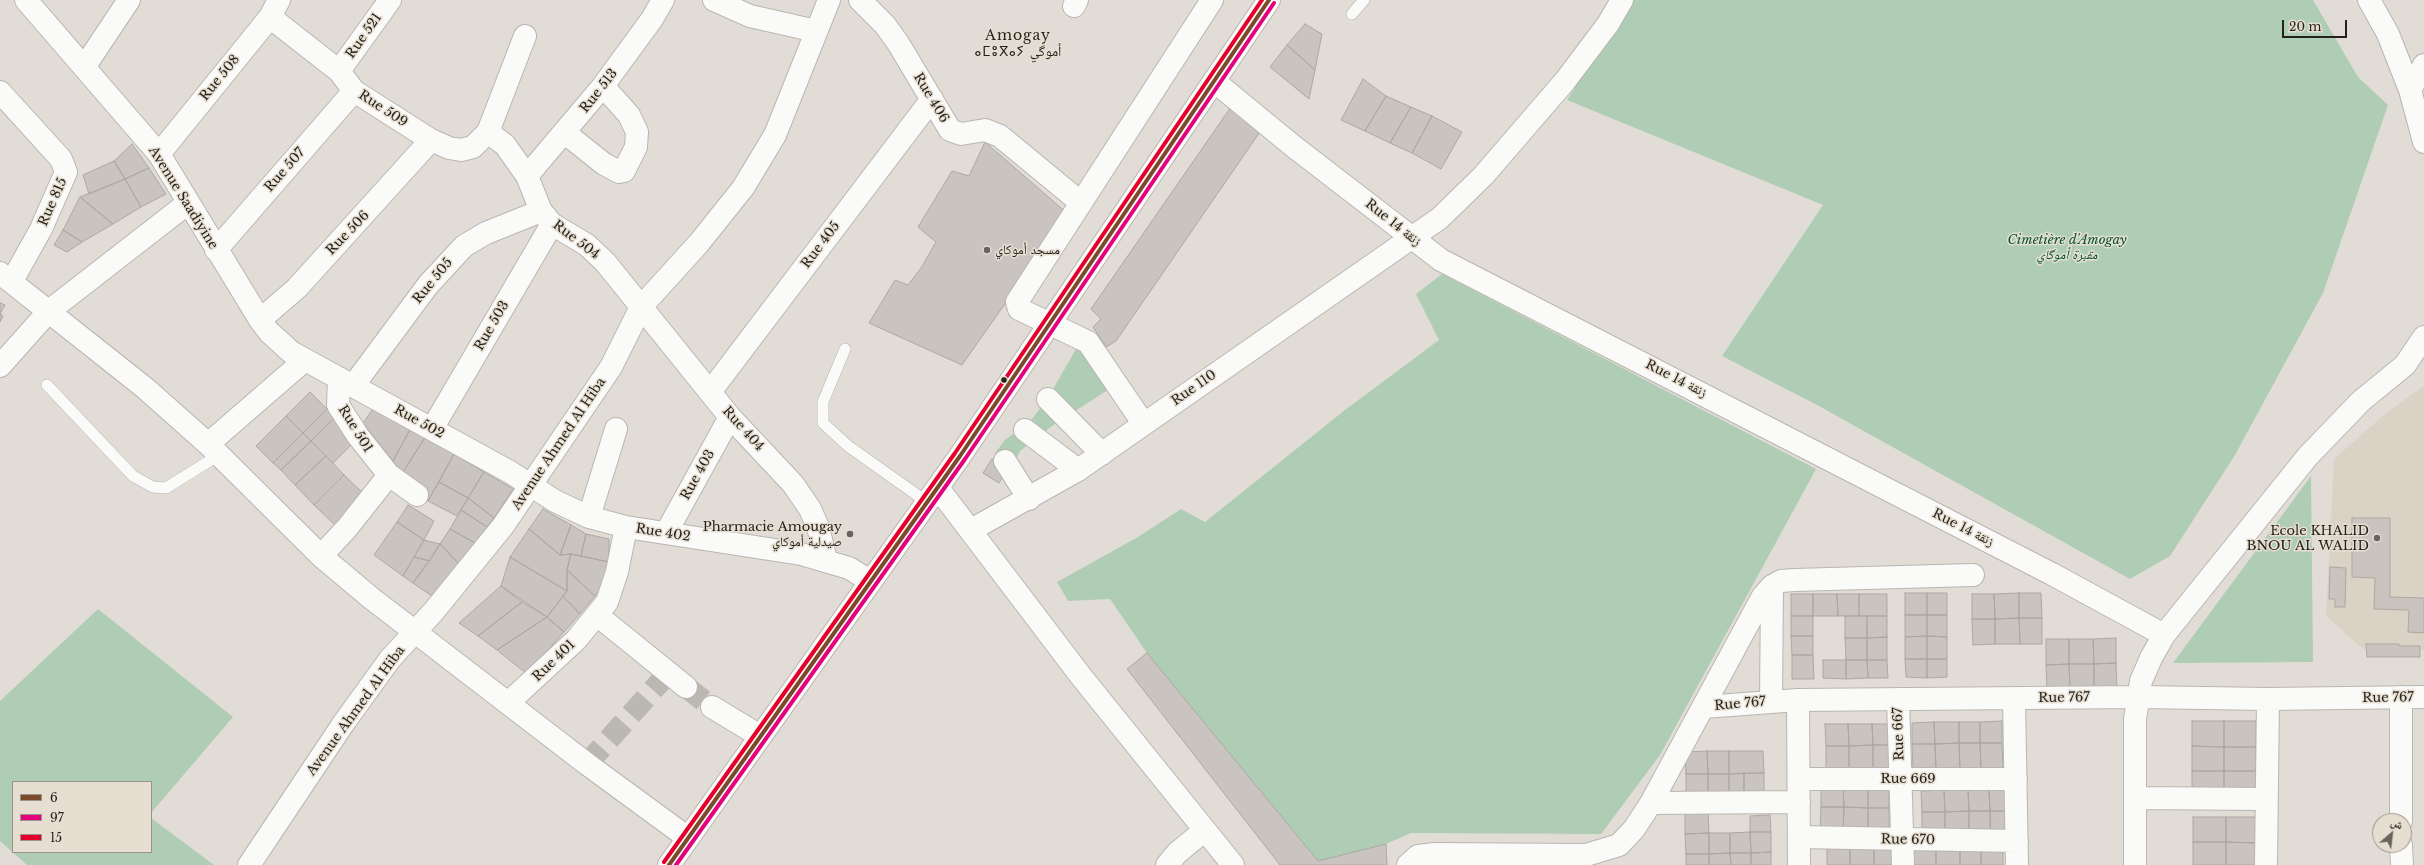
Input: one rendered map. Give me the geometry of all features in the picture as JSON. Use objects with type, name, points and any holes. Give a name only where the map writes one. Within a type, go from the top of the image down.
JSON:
[{"type":"street","name":"Avenue Saadiyine","points":[[26,0],[85,66],[159,154],[216,250],[260,320],[279,343],[305,360]]},
{"type":"street","points":[[85,66],[128,0]]},
{"type":"street","name":"Rue 521","points":[[339,71],[390,0]]},
{"type":"street","name":"Rue 513","points":[[527,176],[565,133],[603,86],[652,19],[663,0]]},
{"type":"street","points":[[714,0],[750,16],[816,31]]},
{"type":"street","name":"Avenue Ahmed Al Hiba","points":[[249,865],[343,724],[390,659],[434,611],[503,526],[611,367],[641,307],[699,243],[744,188],[775,135],[829,0]]},
{"type":"street","name":"Rue 406","points":[[860,0],[885,25],[950,130],[961,134],[985,130],[1000,136],[1080,202]]},
{"type":"street","points":[[669,865],[714,804],[760,736],[870,581],[933,495],[1269,0]]},
{"type":"street","name":"Rue 110","points":[[971,530],[1029,499],[1078,470],[1440,218],[1484,175],[1565,81],[1608,24],[1622,0]]},
{"type":"street","points":[[2370,0],[2388,34],[2410,90],[2424,142]]},
{"type":"street","points":[[1144,423],[1088,342],[1019,309],[1018,298],[1208,1]]},
{"type":"street","name":"Rue 509","points":[[274,8],[339,71],[354,91],[431,140],[449,148],[461,150],[473,147],[488,132]]},
{"type":"street","name":"Rue 508","points":[[159,154],[274,8]]},
{"type":"street","points":[[488,132],[525,36]]},
{"type":"street","points":[[2410,90],[2424,65]]},
{"type":"street","name":"Rue 14 زنقة","points":[[1214,82],[1441,260],[2024,559],[2164,635]]},
{"type":"street","points":[[565,133],[604,164],[620,172],[624,171],[636,147],[637,132],[630,115],[603,86]]},
{"type":"street","name":"Rue 507","points":[[216,250],[354,91]]},
{"type":"street","name":"Rue 815","points":[[0,92],[61,159],[66,172],[44,222],[6,277]]},
{"type":"street","name":"Rue 405","points":[[710,392],[932,99]]},
{"type":"street","name":"Rue 504","points":[[488,132],[505,146],[527,176],[547,217],[587,245],[605,262],[641,307]]},
{"type":"street","name":"Rue 506","points":[[260,320],[298,288],[431,140]]},
{"type":"street","points":[[0,366],[49,311],[188,203]]},
{"type":"street","name":"Rue 505","points":[[346,382],[446,263],[464,246],[486,233],[547,217]]},
{"type":"street","name":"Rue 503","points":[[432,429],[547,217]]},
{"type":"street","points":[[6,277],[145,388],[214,450],[321,556],[414,632],[688,838]]},
{"type":"street","name":"Rue 404","points":[[641,307],[730,417],[793,484],[810,509],[818,527],[826,560]]},
{"type":"street","points":[[2135,865],[2135,719],[2137,697],[2143,675],[2164,635],[2308,456],[2361,401],[2414,362],[2424,337]]},
{"type":"street","points":[[214,450],[305,360]]},
{"type":"street","name":"Rue 502","points":[[305,360],[432,429],[531,486]]},
{"type":"street","name":"Rue 501","points":[[346,382],[338,405],[358,436],[389,475],[417,495]]},
{"type":"street","points":[[1048,399],[1102,454]]},
{"type":"street","name":"Rue 403","points":[[666,533],[730,417]]},
{"type":"street","points":[[589,517],[616,429]]},
{"type":"street","points":[[1025,430],[1078,470]]},
{"type":"street","points":[[1005,461],[1029,499]]},
{"type":"street","points":[[321,556],[347,528],[389,475]]},
{"type":"street","name":"Rue 402","points":[[531,486],[555,501],[589,517],[626,527],[744,544],[826,560],[849,568],[870,581]]},
{"type":"street","points":[[933,495],[971,530],[1080,675],[1233,865]]},
{"type":"street","name":"Rue 401","points":[[508,703],[576,640],[607,602],[612,588],[626,527]]},
{"type":"street","points":[[1408,865],[1418,856],[1435,854],[1514,860],[1586,855],[1619,855],[1651,803],[1763,596],[1772,586],[1781,582],[1794,580],[1973,575]]},
{"type":"street","points":[[1771,701],[1772,586]]},
{"type":"street","points":[[597,615],[686,687]]},
{"type":"street","name":"Rue 767","points":[[1704,706],[1798,700],[2137,697],[2268,699],[2424,697]]},
{"type":"street","points":[[2400,697],[2401,813]]},
{"type":"street","name":"Rue 667","points":[[1898,699],[1903,865]]},
{"type":"street","points":[[2014,699],[2017,865]]},
{"type":"street","points":[[2266,865],[2268,699]]},
{"type":"street","points":[[1798,700],[1800,865]]},
{"type":"street","points":[[712,707],[760,736]]},
{"type":"street","name":"Rue 669","points":[[1799,779],[2016,779]]},
{"type":"street","points":[[2135,798],[2266,799]]},
{"type":"street","points":[[1651,803],[1799,802]]},
{"type":"street","points":[[1167,865],[1177,853],[1205,830]]},
{"type":"street","name":"Rue 670","points":[[1799,837],[1902,841],[2017,841]]},
{"type":"street","points":[[2401,853],[2402,865]]},
{"type":"lane","points":[[1352,14],[1364,0]]},
{"type":"lane","points":[[845,349],[823,402],[823,423],[848,446],[933,495]]},
{"type":"lane","points":[[47,385],[133,476],[153,486],[166,488],[214,450]]},
{"type":"shaded area","name":"Ecole KHALID BNOU AL WALID","points":[[2424,386],[2424,650],[2363,649],[2326,616],[2334,459],[2386,413]]},
{"type":"green space","name":"Cimetière d'Amogay مقبرة أموگاي","points":[[1631,0],[2313,0],[2358,77],[2388,105],[2323,293],[2235,455],[2170,556],[2130,579],[1817,405],[1722,356],[1823,205],[1567,100]]},
{"type":"green space","points":[[1442,274],[1816,469],[1660,755],[1601,834],[1411,833],[1386,844],[1318,861],[1147,653],[1110,599],[1068,601],[1057,582],[1138,537],[1181,509],[1205,522],[1345,410],[1439,340],[1416,294]]},
{"type":"green space","points":[[1079,344],[1114,386],[1072,413],[1049,396]]},
{"type":"green space","points":[[1044,403],[1064,417],[1039,436],[1026,427]]},
{"type":"green space","points":[[1021,433],[1032,442],[1020,451],[1014,464],[995,453],[1005,440],[1013,434]]},
{"type":"green space","points":[[2311,476],[2313,662],[2173,663]]},
{"type":"green space","points":[[98,609],[233,717],[152,812],[152,781],[12,781],[12,852],[0,841],[0,701]]},
{"type":"green space","points":[[152,819],[214,865],[27,865],[14,853],[152,853]]},
{"type":"building","points":[[1305,24],[1322,34],[1315,70],[1287,45]]},
{"type":"building","points":[[1287,45],[1315,70],[1309,99],[1270,67]]},
{"type":"building","points":[[1363,79],[1386,96],[1365,131],[1341,120]]},
{"type":"building","points":[[1386,96],[1411,107],[1390,143],[1365,131]]},
{"type":"building","points":[[1233,104],[1264,126],[1116,341],[1106,347],[1093,327],[1101,319],[1091,309]]},
{"type":"building","points":[[1411,107],[1432,116],[1412,153],[1390,143]]},
{"type":"building","points":[[1432,116],[1462,132],[1441,169],[1412,153]]},
{"type":"building","name":"مسجد أموكاي","points":[[985,142],[1068,214],[962,365],[869,323],[895,280],[908,285],[921,268],[936,242],[918,227],[952,171],[969,176]]},
{"type":"building","points":[[132,144],[149,168],[125,179],[114,161]]},
{"type":"building","points":[[114,161],[125,179],[89,194],[83,175]]},
{"type":"building","points":[[149,168],[166,194],[141,207],[125,179]]},
{"type":"building","points":[[125,179],[141,207],[113,224],[80,197]]},
{"type":"building","points":[[80,197],[113,224],[82,242],[63,230]]},
{"type":"building","points":[[63,230],[82,242],[67,252],[54,245]]},
{"type":"building","points":[[0,303],[5,305],[0,314]]},
{"type":"building","points":[[0,314],[3,316],[0,322]]},
{"type":"building","points":[[310,392],[327,409],[303,433],[286,416]]},
{"type":"building","points":[[375,406],[412,426],[393,461],[363,423]]},
{"type":"building","points":[[327,409],[335,417],[311,441],[303,433]]},
{"type":"building","points":[[286,416],[303,433],[273,463],[256,446]]},
{"type":"building","points":[[335,417],[357,439],[333,463],[311,441]]},
{"type":"building","points":[[412,426],[426,436],[401,475],[393,461]]},
{"type":"building","points":[[303,433],[311,441],[281,470],[273,463]]},
{"type":"building","points":[[426,436],[454,454],[428,501],[401,475]]},
{"type":"building","points":[[311,441],[326,456],[295,485],[281,470]]},
{"type":"building","points":[[454,454],[484,472],[468,498],[439,482]]},
{"type":"building","points":[[326,456],[344,475],[314,505],[295,485]]},
{"type":"building","points":[[992,459],[1008,468],[999,483],[983,473]]},
{"type":"building","points":[[484,472],[513,489],[494,518],[468,498]]},
{"type":"building","points":[[344,475],[366,496],[336,526],[314,505]]},
{"type":"building","points":[[439,482],[468,498],[457,516],[428,501]]},
{"type":"building","points":[[468,498],[494,518],[487,527],[461,510]]},
{"type":"building","points":[[408,505],[434,521],[424,540],[397,522]]},
{"type":"building","points":[[543,509],[571,525],[560,555],[529,529]]},
{"type":"building","points":[[461,510],[487,527],[475,543],[450,529]]},
{"type":"building","points":[[2352,518],[2390,518],[2390,597],[2424,598],[2424,633],[2408,632],[2409,610],[2374,609],[2375,578],[2352,577]]},
{"type":"building","points":[[397,522],[424,540],[403,576],[374,555]]},
{"type":"building","points":[[571,525],[586,534],[581,556],[571,554],[560,555]]},
{"type":"building","points":[[450,529],[475,543],[459,564],[440,544]]},
{"type":"building","points":[[529,529],[560,555],[571,554],[567,570],[567,591],[510,557]]},
{"type":"building","points":[[586,534],[609,539],[609,562],[581,556]]},
{"type":"building","points":[[424,540],[440,544],[430,561],[414,557]]},
{"type":"building","points":[[440,544],[459,564],[432,596],[413,583]]},
{"type":"building","points":[[571,554],[609,562],[605,583],[595,596],[567,570]]},
{"type":"building","points":[[414,557],[430,561],[413,583],[403,576]]},
{"type":"building","points":[[510,557],[567,591],[547,617],[501,586]]},
{"type":"building","points":[[2330,567],[2346,568],[2345,607],[2335,607],[2335,599],[2329,599]]},
{"type":"building","points":[[567,570],[595,596],[580,614],[563,596],[567,591]]},
{"type":"building","points":[[501,586],[522,602],[478,636],[459,623]]},
{"type":"building","points":[[1905,593],[1927,593],[1927,615],[1905,615]]},
{"type":"building","points":[[1927,593],[1947,593],[1947,615],[1927,615]]},
{"type":"building","points":[[2019,593],[2041,593],[2042,618],[2019,618]]},
{"type":"building","points":[[2019,593],[2019,618],[1995,619],[1994,594]]},
{"type":"building","points":[[1791,594],[1813,594],[1813,616],[1791,616]]},
{"type":"building","points":[[1813,594],[1837,594],[1838,616],[1813,616]]},
{"type":"building","points":[[1837,594],[1859,594],[1859,616],[1838,616]]},
{"type":"building","points":[[1859,594],[1887,594],[1887,616],[1859,616]]},
{"type":"building","points":[[1972,594],[1994,594],[1995,619],[1972,619]]},
{"type":"building","points":[[563,596],[580,614],[564,632],[547,617]]},
{"type":"building","points":[[522,602],[547,617],[497,650],[478,636]]},
{"type":"building","points":[[1905,615],[1927,615],[1927,636],[1905,637]]},
{"type":"building","points":[[1927,615],[1947,615],[1947,637],[1927,636]]},
{"type":"building","points":[[1791,616],[1813,616],[1813,636],[1791,636]]},
{"type":"building","points":[[1845,616],[1867,616],[1867,638],[1845,638]]},
{"type":"building","points":[[1867,616],[1887,616],[1887,637],[1867,638]]},
{"type":"building","points":[[547,617],[564,632],[527,674],[497,650]]},
{"type":"building","points":[[2019,618],[2020,644],[1995,644],[1995,619]]},
{"type":"building","points":[[2019,618],[2042,618],[2042,644],[2020,644]]},
{"type":"building","points":[[1972,619],[1995,619],[1995,644],[1973,645]]},
{"type":"building","points":[[1791,636],[1813,636],[1813,655],[1792,655]]},
{"type":"building","points":[[1927,636],[1927,659],[1905,659],[1905,637]]},
{"type":"building","points":[[1927,636],[1947,637],[1947,659],[1927,659]]},
{"type":"building","points":[[1887,637],[1887,660],[1867,660],[1867,638]]},
{"type":"building","points":[[1845,638],[1867,638],[1867,660],[1846,660]]},
{"type":"building","points":[[2116,638],[2116,663],[2094,664],[2093,639]]},
{"type":"building","points":[[2046,639],[2069,639],[2069,664],[2046,665]]},
{"type":"building","points":[[2069,639],[2093,639],[2094,664],[2069,664]]},
{"type":"building","points":[[2366,644],[2399,644],[2399,646],[2420,646],[2420,657],[2367,657]]},
{"type":"building","points":[[1147,653],[1318,861],[1386,844],[1387,865],[1280,865],[1127,669]]},
{"type":"building","points":[[1792,655],[1813,655],[1814,679],[1792,679]]},
{"type":"building","points":[[1905,659],[1927,659],[1927,678],[1906,677]]},
{"type":"building","points":[[1927,659],[1947,659],[1947,677],[1927,678]]},
{"type":"building","points":[[1823,660],[1846,660],[1846,679],[1823,678]]},
{"type":"building","points":[[1846,660],[1867,660],[1868,678],[1846,679]]},
{"type":"building","points":[[1867,660],[1887,660],[1888,678],[1868,678]]},
{"type":"building","points":[[2116,663],[2117,689],[2094,689],[2094,664]]},
{"type":"building","points":[[2069,664],[2094,664],[2094,689],[2070,690]]},
{"type":"building","points":[[2069,664],[2070,690],[2047,690],[2046,665]]},
{"type":"building","points":[[2002,721],[2002,743],[1980,743],[1980,722]]},
{"type":"building","points":[[2192,721],[2224,721],[2224,747],[2192,746]]},
{"type":"building","points":[[2224,721],[2256,721],[2256,747],[2224,747]]},
{"type":"building","points":[[1934,722],[1935,744],[1912,744],[1912,723]]},
{"type":"building","points":[[1934,722],[1959,722],[1959,743],[1935,744]]},
{"type":"building","points":[[1959,722],[1980,722],[1980,743],[1959,743]]},
{"type":"building","points":[[1825,724],[1848,724],[1849,746],[1826,746]]},
{"type":"building","points":[[1848,724],[1872,724],[1873,745],[1849,746]]},
{"type":"building","points":[[1872,724],[1894,724],[1894,745],[1873,745]]},
{"type":"building","points":[[1959,743],[1980,743],[1981,769],[1960,769]]},
{"type":"building","points":[[1959,743],[1960,769],[1936,769],[1935,744]]},
{"type":"building","points":[[1980,743],[2002,743],[2003,768],[1981,769]]},
{"type":"building","points":[[1912,744],[1935,744],[1936,769],[1913,770]]},
{"type":"building","points":[[1873,745],[1873,771],[1849,771],[1849,746]]},
{"type":"building","points":[[1873,745],[1894,745],[1895,771],[1873,771]]},
{"type":"building","points":[[1826,746],[1849,746],[1849,771],[1826,771]]},
{"type":"building","points":[[2192,746],[2224,747],[2224,771],[2192,771]]},
{"type":"building","points":[[2224,747],[2256,747],[2256,771],[2224,771]]},
{"type":"building","points":[[1707,751],[1708,774],[1686,774],[1685,752]]},
{"type":"building","points":[[1707,751],[1729,751],[1729,774],[1708,774]]},
{"type":"building","points":[[1729,751],[1763,751],[1764,773],[1729,774]]},
{"type":"building","points":[[2192,771],[2224,771],[2224,795],[2192,796]]},
{"type":"building","points":[[2224,771],[2256,771],[2256,795],[2224,795]]},
{"type":"building","points":[[1744,773],[1764,773],[1764,795],[1744,796]]},
{"type":"building","points":[[1744,773],[1744,796],[1729,796],[1729,774]]},
{"type":"building","points":[[1686,774],[1708,774],[1708,796],[1686,796]]},
{"type":"building","points":[[1708,774],[1729,774],[1729,796],[1708,796]]},
{"type":"building","points":[[1821,785],[1843,786],[1844,807],[1821,807]]},
{"type":"building","points":[[1843,786],[1868,786],[1868,808],[1844,807]]},
{"type":"building","points":[[1868,786],[1889,786],[1889,808],[1868,808]]},
{"type":"building","points":[[2011,789],[2012,811],[1990,811],[1989,790]]},
{"type":"building","points":[[1944,790],[1945,812],[1922,812],[1921,791]]},
{"type":"building","points":[[1944,790],[1968,790],[1969,811],[1945,812]]},
{"type":"building","points":[[1968,790],[1989,790],[1990,811],[1969,811]]},
{"type":"building","points":[[1821,807],[1844,807],[1843,833],[1820,832]]},
{"type":"building","points":[[1844,807],[1868,808],[1868,833],[1843,833]]},
{"type":"building","points":[[1868,808],[1889,808],[1889,833],[1868,833]]},
{"type":"building","points":[[1969,811],[1990,811],[1990,837],[1969,837]]},
{"type":"building","points":[[1969,811],[1969,837],[1945,837],[1945,812]]},
{"type":"building","points":[[1990,811],[2012,811],[2013,836],[1991,837]]},
{"type":"building","points":[[1685,812],[1708,812],[1709,833],[1685,834]]},
{"type":"building","points":[[1922,812],[1945,812],[1945,837],[1922,838]]},
{"type":"building","points":[[1770,815],[1771,832],[1750,832],[1750,816]]},
{"type":"building","points":[[2193,817],[2226,817],[2226,842],[2193,842]]},
{"type":"building","points":[[2226,817],[2257,817],[2257,843],[2226,842]]},
{"type":"building","points":[[1750,832],[1771,832],[1771,852],[1751,853]]},
{"type":"building","points":[[1750,832],[1751,853],[1730,853],[1730,833]]},
{"type":"building","points":[[1709,833],[1730,833],[1730,853],[1709,854]]},
{"type":"building","points":[[1709,833],[1709,854],[1686,854],[1685,834]]},
{"type":"building","points":[[2193,842],[2226,842],[2226,865],[2193,865]]},
{"type":"building","points":[[2226,842],[2257,843],[2258,865],[2226,865]]},
{"type":"building","points":[[1850,846],[1850,865],[1827,865],[1827,847]]},
{"type":"building","points":[[1850,846],[1874,846],[1874,865],[1850,865]]},
{"type":"building","points":[[1874,846],[1895,846],[1896,865],[1874,865]]},
{"type":"building","points":[[2003,846],[2003,865],[1981,865],[1981,847]]},
{"type":"building","points":[[1936,847],[1936,865],[1913,865],[1913,848]]},
{"type":"building","points":[[1936,847],[1960,847],[1960,865],[1936,865]]},
{"type":"building","points":[[1960,847],[1981,847],[1981,865],[1960,865]]},
{"type":"building","points":[[1771,852],[1771,865],[1751,865],[1751,853]]},
{"type":"building","points":[[1730,853],[1751,853],[1751,865],[1731,865]]},
{"type":"building","points":[[1730,853],[1731,865],[1709,865],[1709,854]]},
{"type":"building","points":[[1686,854],[1709,854],[1709,865],[1686,865]]},
{"type":"tunnel","points":[[587,764],[668,673]]},
{"type":"tunnel","points":[[686,687],[712,707]]},
{"type":"transit line","name":"15","points":[[664,862],[955,453],[1262,0]]},
{"type":"transit line","name":"6","points":[[669,865],[960,456],[1269,0]]},
{"type":"transit line","name":"97","points":[[676,865],[965,459],[1274,3]]},
{"type":"place","name":"مسجد أموكاي","points":[[987,250]]},
{"type":"place","name":"Pharmacie Amougay صيدلية أموكاي","points":[[850,534]]},
{"type":"place","name":"Ecole KHALID BNOU AL WALID","points":[[2377,538]]},
{"type":"district","name":"Amogay ⴰⵎⵓⴳⴰⵢ أموگي","points":[[1018,44]]}]
